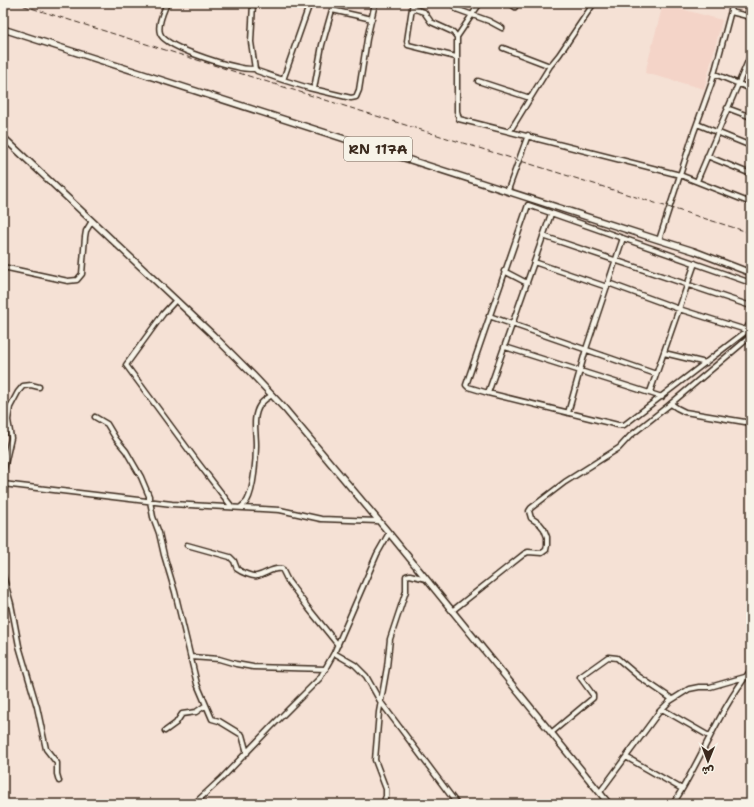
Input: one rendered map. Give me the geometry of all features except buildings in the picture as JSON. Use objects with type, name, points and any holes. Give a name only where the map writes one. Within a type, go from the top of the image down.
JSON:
[{"type":"main road","name":"RN 117A","points":[[3,29],[508,190],[694,251],[751,273]]},
{"type":"main road","points":[[3,137],[213,335],[272,395],[389,533],[609,804]]},
{"type":"street","points":[[167,3],[159,30],[163,39],[186,51],[224,64],[238,68],[255,69],[283,80],[348,98],[354,98],[357,95],[375,3]]},
{"type":"street","points":[[253,3],[251,42],[255,69]]},
{"type":"street","points":[[293,3],[308,8]]},
{"type":"street","points":[[283,80],[310,3]]},
{"type":"street","points":[[314,89],[322,45],[334,3]]},
{"type":"street","points":[[480,3],[457,36],[457,116],[462,120],[510,130],[680,175],[751,204]]},
{"type":"street","points":[[510,3],[516,7]]},
{"type":"street","points":[[510,130],[550,66],[594,3]]},
{"type":"street","points":[[659,240],[715,74],[733,3]]},
{"type":"street","points":[[731,12],[750,17],[749,3]]},
{"type":"street","points":[[456,57],[408,45],[407,41],[412,5],[424,12],[431,22],[457,36]]},
{"type":"street","points":[[456,9],[502,28]]},
{"type":"street","points":[[332,10],[372,19]]},
{"type":"street","points":[[503,48],[550,66]]},
{"type":"street","points":[[697,181],[727,108],[750,60],[751,54]]},
{"type":"street","points":[[715,74],[751,89]]},
{"type":"street","points":[[478,81],[530,98]]},
{"type":"street","points":[[727,108],[751,117]]},
{"type":"street","points":[[697,124],[751,146]]},
{"type":"street","points":[[508,190],[528,135]]},
{"type":"street","points":[[707,156],[751,174]]},
{"type":"street","points":[[530,198],[466,385],[468,388],[618,425],[624,425],[706,363],[746,330],[751,321]]},
{"type":"street","points":[[528,205],[751,283]]},
{"type":"street","points":[[488,393],[551,214]]},
{"type":"street","points":[[3,267],[68,280],[77,280],[82,274],[86,231],[92,221]]},
{"type":"street","points":[[543,236],[751,306]]},
{"type":"street","points":[[568,413],[586,349],[623,238]]},
{"type":"street","points":[[534,262],[746,330]]},
{"type":"street","points":[[650,392],[695,264]]},
{"type":"street","points":[[504,271],[527,283]]},
{"type":"street","points":[[176,300],[163,314],[126,365],[232,507]]},
{"type":"street","points":[[489,316],[656,374]]},
{"type":"street","points":[[452,611],[524,554],[528,552],[544,552],[547,545],[547,535],[542,526],[530,517],[530,510],[565,482],[619,448],[627,438],[671,404],[751,336]]},
{"type":"street","points":[[505,347],[662,397]]},
{"type":"street","points":[[664,353],[706,363]]},
{"type":"street","points":[[3,474],[11,438],[8,420],[10,407],[23,386],[31,385],[39,387]]},
{"type":"street","points":[[241,507],[248,500],[250,494],[256,445],[254,426],[259,406],[272,395]]},
{"type":"street","points":[[671,404],[685,412],[751,422]]},
{"type":"street","points":[[95,418],[107,424],[126,451],[141,477],[149,496],[154,522],[160,533],[164,555],[175,592],[197,684],[212,719],[219,721],[242,735],[247,753]]},
{"type":"street","points":[[3,484],[149,501],[280,510],[322,519],[378,521]]},
{"type":"street","points":[[194,804],[314,686],[326,670],[377,554],[389,533]]},
{"type":"street","points":[[187,545],[230,556],[234,561],[236,569],[254,576],[258,576],[274,569],[282,570],[288,581],[338,645]]},
{"type":"street","points":[[3,575],[11,604],[19,646],[37,707],[46,749],[57,763],[56,774],[59,781]]},
{"type":"street","points":[[383,804],[386,796],[386,789],[375,760],[390,639],[406,591],[407,575],[427,580]]},
{"type":"street","points":[[334,653],[354,665],[366,676],[381,703],[457,804]]},
{"type":"street","points":[[191,657],[218,659],[253,667],[326,670]]},
{"type":"street","points":[[551,734],[593,698],[593,695],[580,677],[608,657],[617,658],[638,676],[672,699]]},
{"type":"street","points":[[673,804],[731,697],[751,670]]},
{"type":"street","points":[[600,792],[662,709],[672,699],[693,687],[710,687],[745,677]]},
{"type":"street","points":[[165,731],[176,723],[182,714],[196,712],[206,705]]},
{"type":"street","points":[[662,709],[710,736]]},
{"type":"street","points":[[626,757],[682,789]]},
{"type":"shaded area","points":[[663,4],[722,20],[704,89],[645,73]]},
{"type":"railway","points":[[15,3],[751,233]]}]
